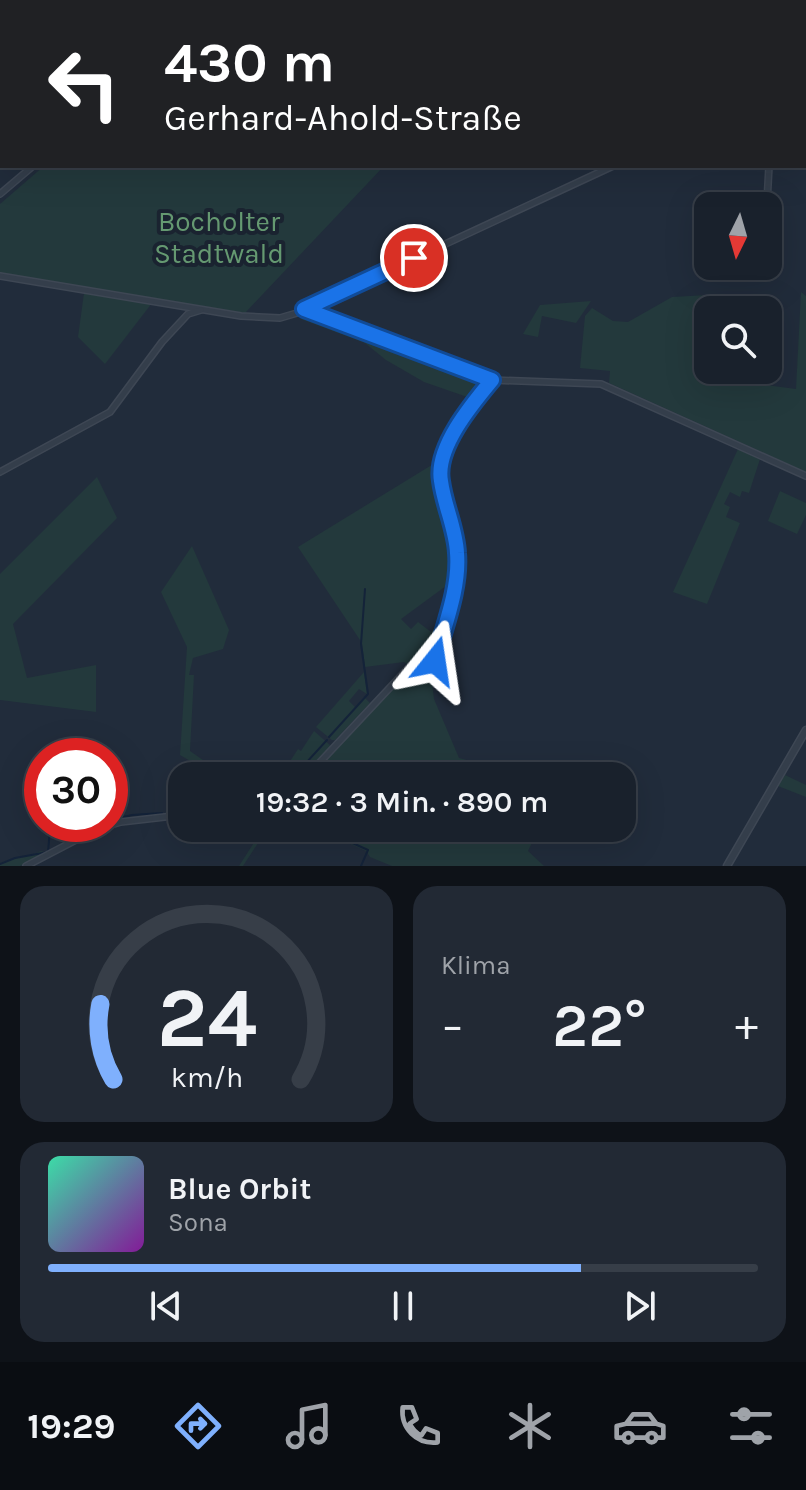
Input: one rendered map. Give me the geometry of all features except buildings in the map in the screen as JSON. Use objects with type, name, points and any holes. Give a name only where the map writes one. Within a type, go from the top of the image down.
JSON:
[{"type":"street","points":[[0,194],[31,168]]},
{"type":"street","points":[[0,276],[262,318],[284,317],[609,168]]},
{"type":"street","points":[[768,192],[769,168]]},
{"type":"street","points":[[187,306],[188,314]]},
{"type":"street","points":[[0,472],[110,412],[162,342],[188,314],[205,309]]},
{"type":"street","points":[[304,309],[492,380],[601,384],[806,476]]},
{"type":"street","points":[[320,762],[412,664],[421,660],[435,661],[454,585],[457,553],[439,464],[444,450],[492,380]]},
{"type":"street","points":[[727,866],[806,730]]},
{"type":"street","points":[[26,866],[86,833],[108,825],[168,817]]},
{"type":"green space","name":"Bocholter Stadtwald","points":[[42,168],[382,168],[245,313],[0,274],[0,204]]},
{"type":"green space","points":[[801,292],[806,296],[806,472],[609,383],[610,371],[580,368],[585,316],[592,308],[613,321],[628,322],[672,297],[726,294],[694,296],[694,384],[758,384],[796,389]]},
{"type":"green space","points":[[84,293],[152,303],[105,364],[78,337]]},
{"type":"green space","points":[[591,301],[576,323],[542,316],[538,337],[523,334],[540,305]]},
{"type":"green space","points":[[307,313],[483,385],[473,399],[424,382],[386,360],[365,343],[301,319]]},
{"type":"green space","points":[[738,449],[760,459],[749,493],[742,491],[740,497],[730,492],[724,504],[730,507],[726,517],[740,523],[707,604],[673,592]]},
{"type":"green space","points":[[435,463],[453,553],[450,583],[401,619],[411,629],[418,622],[431,632],[440,622],[433,654],[408,665],[404,662],[365,667],[362,643],[298,547]]},
{"type":"green space","points":[[97,477],[117,518],[13,624],[27,678],[96,665],[96,712],[0,700],[0,574]]},
{"type":"green space","points":[[780,491],[806,503],[806,515],[797,534],[768,521]]},
{"type":"green space","points":[[192,546],[229,630],[223,649],[193,658],[189,675],[194,675],[190,751],[206,762],[192,762],[180,755],[187,647],[161,592]]},
{"type":"green space","points":[[423,663],[430,667],[434,699],[459,758],[474,762],[322,762],[383,696]]},
{"type":"green space","points":[[364,672],[367,694],[359,689],[349,701],[355,707],[364,697],[370,703],[332,740],[316,727]]},
{"type":"green space","points":[[314,731],[331,746],[316,762],[290,762],[298,749],[301,751]]},
{"type":"green space","points":[[785,775],[806,785],[806,797],[778,786]]},
{"type":"green space","points":[[254,842],[259,842],[243,866],[239,866]]},
{"type":"green space","points":[[346,842],[532,842],[528,851],[544,866],[392,866],[370,857],[366,851]]},
{"type":"green space","points":[[41,851],[48,853],[20,866],[0,866],[5,861]]},
{"type":"waterway","points":[[329,737],[368,694],[361,644],[365,589]]},
{"type":"waterway","points":[[307,762],[327,740]]},
{"type":"waterway","points":[[128,816],[162,813]]},
{"type":"waterway","points":[[0,864],[48,852],[49,842]]},
{"type":"waterway","points":[[350,842],[368,850],[361,866]]},
{"type":"route","points":[[414,258],[304,309],[492,380],[444,450],[439,464],[457,553],[454,585],[435,661]]}]
